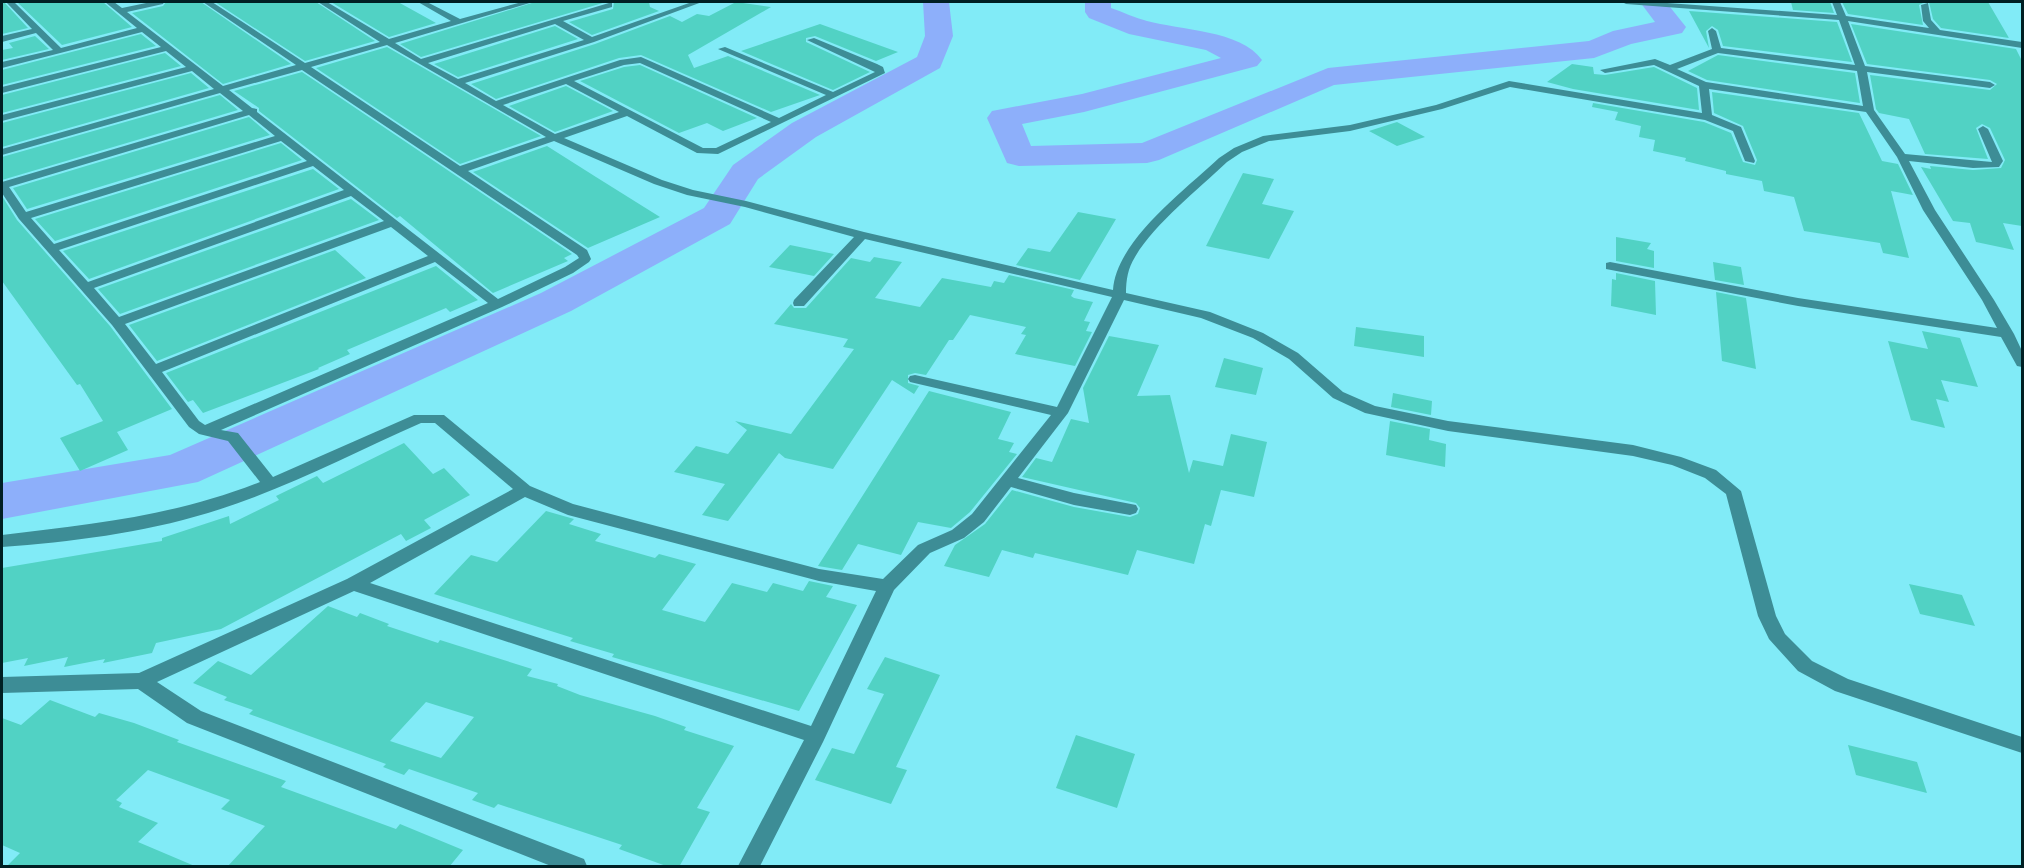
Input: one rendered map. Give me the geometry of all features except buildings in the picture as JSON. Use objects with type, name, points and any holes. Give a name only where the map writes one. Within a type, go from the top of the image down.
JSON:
[{"type":"street","points":[[10,2],[59,51]]},
{"type":"street","points":[[109,2],[253,111],[497,304]]},
{"type":"street","points":[[121,11],[160,2]]},
{"type":"street","points":[[204,430],[497,304],[585,259],[584,253],[207,2]]},
{"type":"street","points":[[322,2],[420,62],[553,137],[624,170],[691,193],[746,204],[862,235],[1119,297],[1205,315],[1258,334],[1289,352],[1339,396],[1361,407],[1418,422],[1606,446],[1683,463],[1712,474],[1725,482],[1732,491],[1767,616],[1778,639],[1805,666],[1842,685],[2022,745]]},
{"type":"street","points":[[422,2],[457,21]]},
{"type":"street","points":[[2,152],[529,2]]},
{"type":"street","points":[[459,82],[591,40],[698,2]]},
{"type":"street","points":[[1626,2],[1842,18],[2022,45]]},
{"type":"street","points":[[1836,2],[1862,70],[1869,110],[1902,157],[1929,210],[2007,334],[2022,363]]},
{"type":"street","points":[[420,62],[609,5]]},
{"type":"street","points":[[1925,5],[1927,21],[1937,32]]},
{"type":"street","points":[[555,21],[591,40]]},
{"type":"street","points":[[2,64],[145,29]]},
{"type":"street","points":[[2,39],[39,30]]},
{"type":"street","points":[[1712,31],[1717,50]]},
{"type":"street","points":[[567,81],[701,151],[711,152],[726,148],[876,75],[880,69],[812,40]]},
{"type":"street","points":[[2,90],[168,48]]},
{"type":"street","points":[[722,49],[833,95]]},
{"type":"street","points":[[1671,68],[1717,50],[1990,85]]},
{"type":"street","points":[[495,104],[623,62],[641,60],[778,121]]},
{"type":"street","points":[[1605,70],[1648,61],[1671,68],[1704,85],[1869,110]]},
{"type":"street","points":[[2,118],[195,67]]},
{"type":"street","points":[[748,867],[816,736],[887,586],[924,549],[969,527],[1061,413],[1119,297],[1120,277],[1128,256],[1145,235],[1216,166],[1238,150],[1267,138],[1350,128],[1439,107],[1509,84],[1707,117],[1737,129],[1750,160]]},
{"type":"street","points":[[1704,85],[1707,117]]},
{"type":"street","points":[[253,111],[2,185],[23,217],[117,322],[194,424],[204,430],[233,437],[270,484]]},
{"type":"street","points":[[460,170],[626,113]]},
{"type":"street","points":[[1902,157],[1973,165],[1995,165],[1998,161],[1983,129]]},
{"type":"street","points":[[23,217],[283,136]]},
{"type":"street","points":[[53,249],[316,162]]},
{"type":"street","points":[[86,287],[354,192]]},
{"type":"street","points":[[117,322],[393,222]]},
{"type":"street","points":[[799,303],[862,235]]},
{"type":"street","points":[[154,370],[437,257]]},
{"type":"street","points":[[1610,266],[1777,299],[2007,334]]},
{"type":"street","points":[[915,379],[1061,413]]},
{"type":"street","points":[[2,541],[105,528],[180,515],[226,502],[408,423],[431,417],[447,423],[524,490],[568,509],[819,575],[887,586]]},
{"type":"street","points":[[1007,480],[1074,499],[1131,509]]},
{"type":"street","points":[[2,685],[141,681],[353,584],[524,490]]},
{"type":"street","points":[[353,584],[816,736]]},
{"type":"street","points":[[141,681],[194,717],[576,867]]},
{"type":"waterway","points":[[2,501],[180,470],[556,302],[717,216],[745,172],[804,130],[930,62],[939,36],[936,2]]},
{"type":"waterway","points":[[1098,2],[1098,12],[1139,28],[1215,43],[1247,60],[1084,103],[1003,118],[1019,156],[1147,153],[1328,77],[1594,49],[1623,37],[1672,27],[1653,2]]}]
